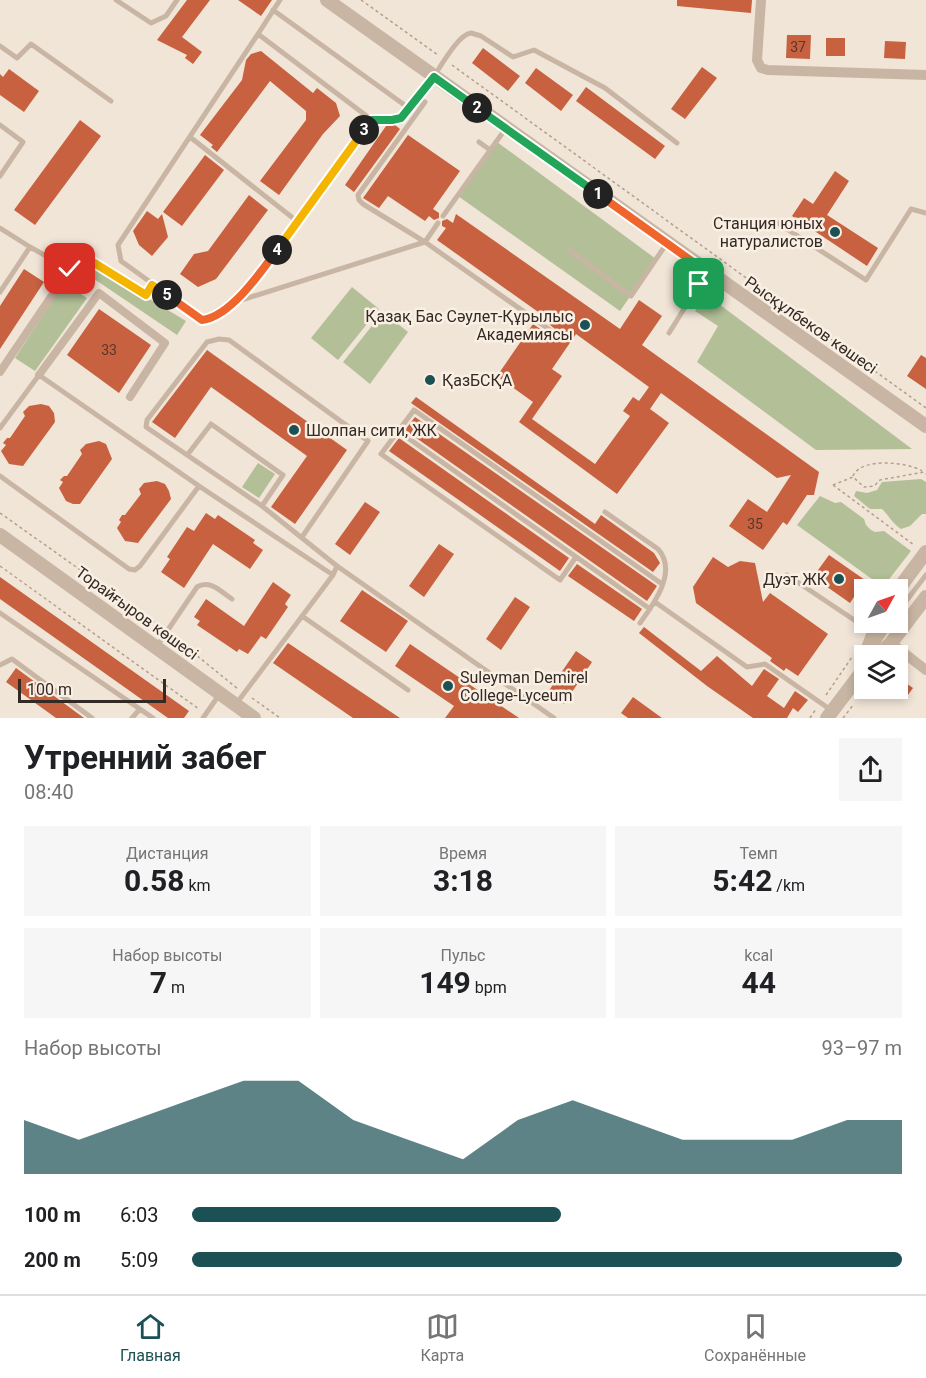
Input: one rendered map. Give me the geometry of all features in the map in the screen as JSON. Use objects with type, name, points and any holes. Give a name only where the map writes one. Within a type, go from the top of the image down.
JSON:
[{"type":"street","name":"Рысқұлбеков көшесі","points":[[327,0],[926,426]]},
{"type":"street","points":[[760,0],[757,60],[762,68],[926,75]]},
{"type":"street","points":[[0,372],[80,254],[85,257]]},
{"type":"street","points":[[39,375],[99,293],[165,343],[130,398]]},
{"type":"street","name":"Торайғыров көшесі","points":[[0,535],[254,718]]},
{"type":"street","points":[[904,579],[921,549]]},
{"type":"street","points":[[926,597],[891,643],[926,670]]},
{"type":"street","points":[[826,711],[854,679]]},
{"type":"lane","points":[[116,0],[151,23],[165,16],[177,0]]},
{"type":"lane","points":[[280,0],[118,245],[121,261],[202,320],[218,316],[249,287],[372,120]]},
{"type":"lane","points":[[273,10],[410,109]]},
{"type":"lane","points":[[258,34],[372,120],[401,118],[434,77],[462,36],[471,33],[481,36],[513,57],[534,50],[540,52],[605,88],[677,142]]},
{"type":"lane","points":[[0,46],[17,58],[31,44],[111,101]]},
{"type":"lane","points":[[425,102],[358,195],[359,200],[425,242],[550,330]]},
{"type":"lane","points":[[0,125],[22,142],[0,176]]},
{"type":"lane","points":[[443,216],[506,128]]},
{"type":"lane","points":[[190,137],[298,222]]},
{"type":"lane","points":[[479,142],[490,150]]},
{"type":"lane","points":[[776,222],[866,279],[911,209],[926,213]]},
{"type":"lane","points":[[230,304],[425,242],[438,223]]},
{"type":"lane","points":[[0,228],[71,270]]},
{"type":"lane","points":[[569,250],[631,296],[667,243]]},
{"type":"lane","points":[[0,292],[30,247]]},
{"type":"lane","points":[[669,333],[707,272]]},
{"type":"lane","points":[[302,537],[368,441],[229,340],[213,340],[203,346],[146,423],[147,428],[262,506],[338,566],[554,718]]},
{"type":"lane","points":[[0,428],[39,375],[333,575]]},
{"type":"lane","points":[[576,557],[560,579],[381,454],[414,410],[662,584]]},
{"type":"lane","points":[[188,454],[211,424],[283,475],[262,506]]},
{"type":"lane","points":[[398,431],[650,609]]},
{"type":"lane","points":[[0,476],[129,569],[135,570],[199,486]]},
{"type":"lane","points":[[605,512],[665,556],[666,573],[662,584],[655,602],[640,623]]},
{"type":"lane","points":[[235,705],[338,566]]},
{"type":"lane","points":[[908,598],[926,574]]},
{"type":"lane","points":[[787,575],[854,615]]},
{"type":"lane","points":[[156,648],[197,587],[203,583],[210,584],[232,599]]},
{"type":"lane","points":[[655,602],[747,667],[765,664],[826,711]]},
{"type":"lane","points":[[0,613],[153,718]]},
{"type":"lane","points":[[302,616],[408,690]]},
{"type":"lane","points":[[0,665],[12,659],[92,718]]},
{"type":"lane","points":[[204,716],[220,694]]},
{"type":"lane","points":[[132,718],[140,709]]},
{"type":"path","points":[[361,0],[926,408]]},
{"type":"path","points":[[85,257],[146,295],[152,285]]},
{"type":"path","points":[[921,549],[833,485],[853,477],[856,470],[864,466],[877,463],[914,466],[925,473]]},
{"type":"path","points":[[853,477],[864,487],[874,486],[880,480],[925,473]]},
{"type":"path","points":[[0,513],[166,631],[244,693],[280,718]]},
{"type":"path","points":[[0,566],[204,716]]},
{"type":"path","points":[[810,718],[826,711],[854,667]]},
{"type":"green space","points":[[497,142],[656,259],[620,311],[458,196]]},
{"type":"green space","points":[[81,258],[186,321],[177,335],[75,266]]},
{"type":"green space","points":[[64,283],[87,298],[35,371],[15,358]]},
{"type":"green space","points":[[352,287],[379,309],[338,360],[311,338]]},
{"type":"green space","points":[[707,295],[912,449],[816,450],[697,362],[718,326],[695,311]]},
{"type":"green space","points":[[383,312],[408,332],[370,384],[343,362]]},
{"type":"green space","points":[[258,463],[275,474],[259,498],[242,487]]},
{"type":"green space","points":[[921,479],[926,482],[926,514],[922,514],[910,526],[901,529],[882,509],[870,509],[854,496],[856,491],[867,493],[877,490],[882,482]]},
{"type":"green space","points":[[820,496],[835,503],[841,502],[864,519],[871,530],[884,531],[911,551],[889,579],[872,579],[797,525]]},
{"type":"building","points":[[187,0],[210,0],[182,37],[202,52],[193,64],[185,58],[187,55],[157,40]]},
{"type":"building","points":[[238,0],[272,0],[261,16]]},
{"type":"building","points":[[677,0],[752,0],[751,13],[677,6]]},
{"type":"building","points":[[787,35],[811,35],[810,59],[786,58]]},
{"type":"building","points":[[826,38],[845,38],[845,56],[826,56]]},
{"type":"building","points":[[885,41],[906,42],[905,59],[884,58]]},
{"type":"building","points":[[483,48],[520,76],[508,91],[472,63]]},
{"type":"building","points":[[261,51],[313,93],[317,88],[336,103],[340,116],[323,134],[279,195],[260,181],[306,120],[306,111],[270,81],[217,152],[211,147],[213,145],[200,135],[242,80],[246,60],[251,54]]},
{"type":"building","points":[[702,67],[717,78],[685,119],[671,109]]},
{"type":"building","points":[[536,68],[573,95],[561,111],[525,83]]},
{"type":"building","points":[[9,69],[39,91],[24,112],[0,95],[0,74],[3,77]]},
{"type":"building","points":[[586,87],[665,146],[655,159],[576,101]]},
{"type":"building","points":[[80,120],[101,136],[35,225],[14,210]]},
{"type":"building","points":[[395,125],[400,129],[354,192],[345,185],[386,126]]},
{"type":"building","points":[[408,135],[460,171],[433,209],[439,213],[439,218],[434,220],[429,216],[425,221],[388,196],[379,208],[363,198]]},
{"type":"building","points":[[205,155],[224,170],[182,226],[163,212]]},
{"type":"building","name":"Станция юных натуралистов","points":[[835,171],[849,181],[827,215],[878,248],[867,266],[792,216],[804,198],[813,204]]},
{"type":"building","points":[[249,195],[268,210],[216,279],[198,287],[180,274],[194,254],[208,251]]},
{"type":"building","points":[[147,211],[158,219],[162,214],[168,237],[152,256],[139,245],[133,231]]},
{"type":"building","name":"Қазақ Бас Сәулет-Құрылыс Академиясы","points":[[456,214],[620,329],[639,300],[662,316],[642,345],[819,472],[814,495],[807,495],[787,525],[783,522],[763,550],[729,526],[748,499],[767,512],[791,475],[777,478],[661,393],[650,409],[669,423],[617,494],[519,422],[533,402],[497,376],[533,324],[549,335],[554,333],[555,329],[539,316],[541,314],[437,240],[446,228],[442,226],[442,221],[447,219],[453,223]],"holes":[[[576,334],[649,387],[639,401],[633,397],[623,411],[630,416],[595,464],[532,419],[562,376],[552,369]]]},
{"type":"building","points":[[24,269],[44,282],[0,349],[0,306]]},
{"type":"building","points":[[99,309],[151,345],[119,393],[67,355]]},
{"type":"building","name":"Шолпан сити, ЖК","points":[[207,350],[347,450],[295,524],[271,507],[307,456],[211,387],[175,438],[152,422]]},
{"type":"building","points":[[921,355],[926,358],[926,389],[907,376]]},
{"type":"building","points":[[416,397],[595,524],[601,515],[654,553],[660,563],[653,572],[411,403]]},
{"type":"building","points":[[41,404],[49,406],[54,413],[55,422],[23,466],[9,464],[1,451],[6,445],[3,443],[10,438],[25,416],[23,412],[29,406]]},
{"type":"building","points":[[415,417],[657,586],[647,601],[405,430]]},
{"type":"building","points":[[399,438],[569,558],[560,571],[389,451]]},
{"type":"building","points":[[99,441],[106,444],[112,459],[80,504],[66,501],[59,488],[63,482],[60,480],[67,476],[82,454],[80,450],[86,444]]},
{"type":"building","points":[[157,481],[165,484],[171,499],[138,543],[125,541],[117,528],[121,522],[119,520],[141,494],[139,489],[144,483]]},
{"type":"building","points":[[365,502],[380,512],[350,555],[335,544]]},
{"type":"building","points":[[206,513],[215,519],[218,515],[255,540],[253,543],[263,550],[250,569],[213,544],[184,588],[161,572],[170,559],[167,557],[187,527],[194,531]]},
{"type":"building","points":[[439,544],[454,554],[424,597],[409,586]]},
{"type":"building","name":"Дуэт ЖК","points":[[829,555],[864,579],[854,579],[854,597],[850,603],[813,577]]},
{"type":"building","points":[[713,557],[728,567],[740,561],[755,563],[763,602],[770,593],[828,634],[798,676],[786,668],[784,671],[770,661],[772,658],[696,603],[693,587]]},
{"type":"building","points":[[577,564],[642,609],[634,621],[568,576]]},
{"type":"building","points":[[0,577],[189,711],[184,718],[168,718],[0,599]]},
{"type":"building","points":[[273,582],[291,595],[285,604],[288,607],[266,639],[261,636],[248,654],[239,649],[237,652],[197,625],[200,621],[194,617],[206,599],[244,626]]},
{"type":"building","points":[[362,590],[408,621],[386,652],[340,621]]},
{"type":"building","points":[[515,597],[530,607],[501,650],[486,639]]},
{"type":"building","points":[[644,627],[701,671],[717,656],[752,686],[764,669],[779,679],[767,696],[784,708],[795,691],[808,700],[798,712],[793,708],[787,718],[753,718],[707,686],[639,633]]},
{"type":"building","points":[[288,643],[400,718],[353,718],[273,663]]},
{"type":"building","name":"Suleyman Demirel College-Lyceum","points":[[410,644],[519,718],[445,718],[454,706],[395,666]]},
{"type":"building","points":[[576,651],[592,662],[564,704],[548,692]]},
{"type":"building","points":[[16,668],[84,718],[56,718],[6,682]]},
{"type":"building","points":[[908,685],[913,688],[908,695]]},
{"type":"building","points":[[633,697],[662,718],[628,718],[621,713]]},
{"type":"place","name":"Станция юных натуралистов","points":[[835,232]]},
{"type":"place","name":"Қазақ Бас Сәулет-Құрылыс Академиясы","points":[[585,325]]},
{"type":"place","name":"ҚазБСҚА","points":[[430,380]]},
{"type":"place","name":"Шолпан сити, ЖК","points":[[294,430]]},
{"type":"place","name":"Дуэт ЖК","points":[[839,579]]},
{"type":"place","name":"Suleyman Demirel College-Lyceum","points":[[448,686]]},
{"type":"route","points":[[70,269],[80,254],[146,295],[152,285],[202,320],[218,316],[249,287],[372,120],[401,118],[434,77],[707,272],[699,284]]}]
